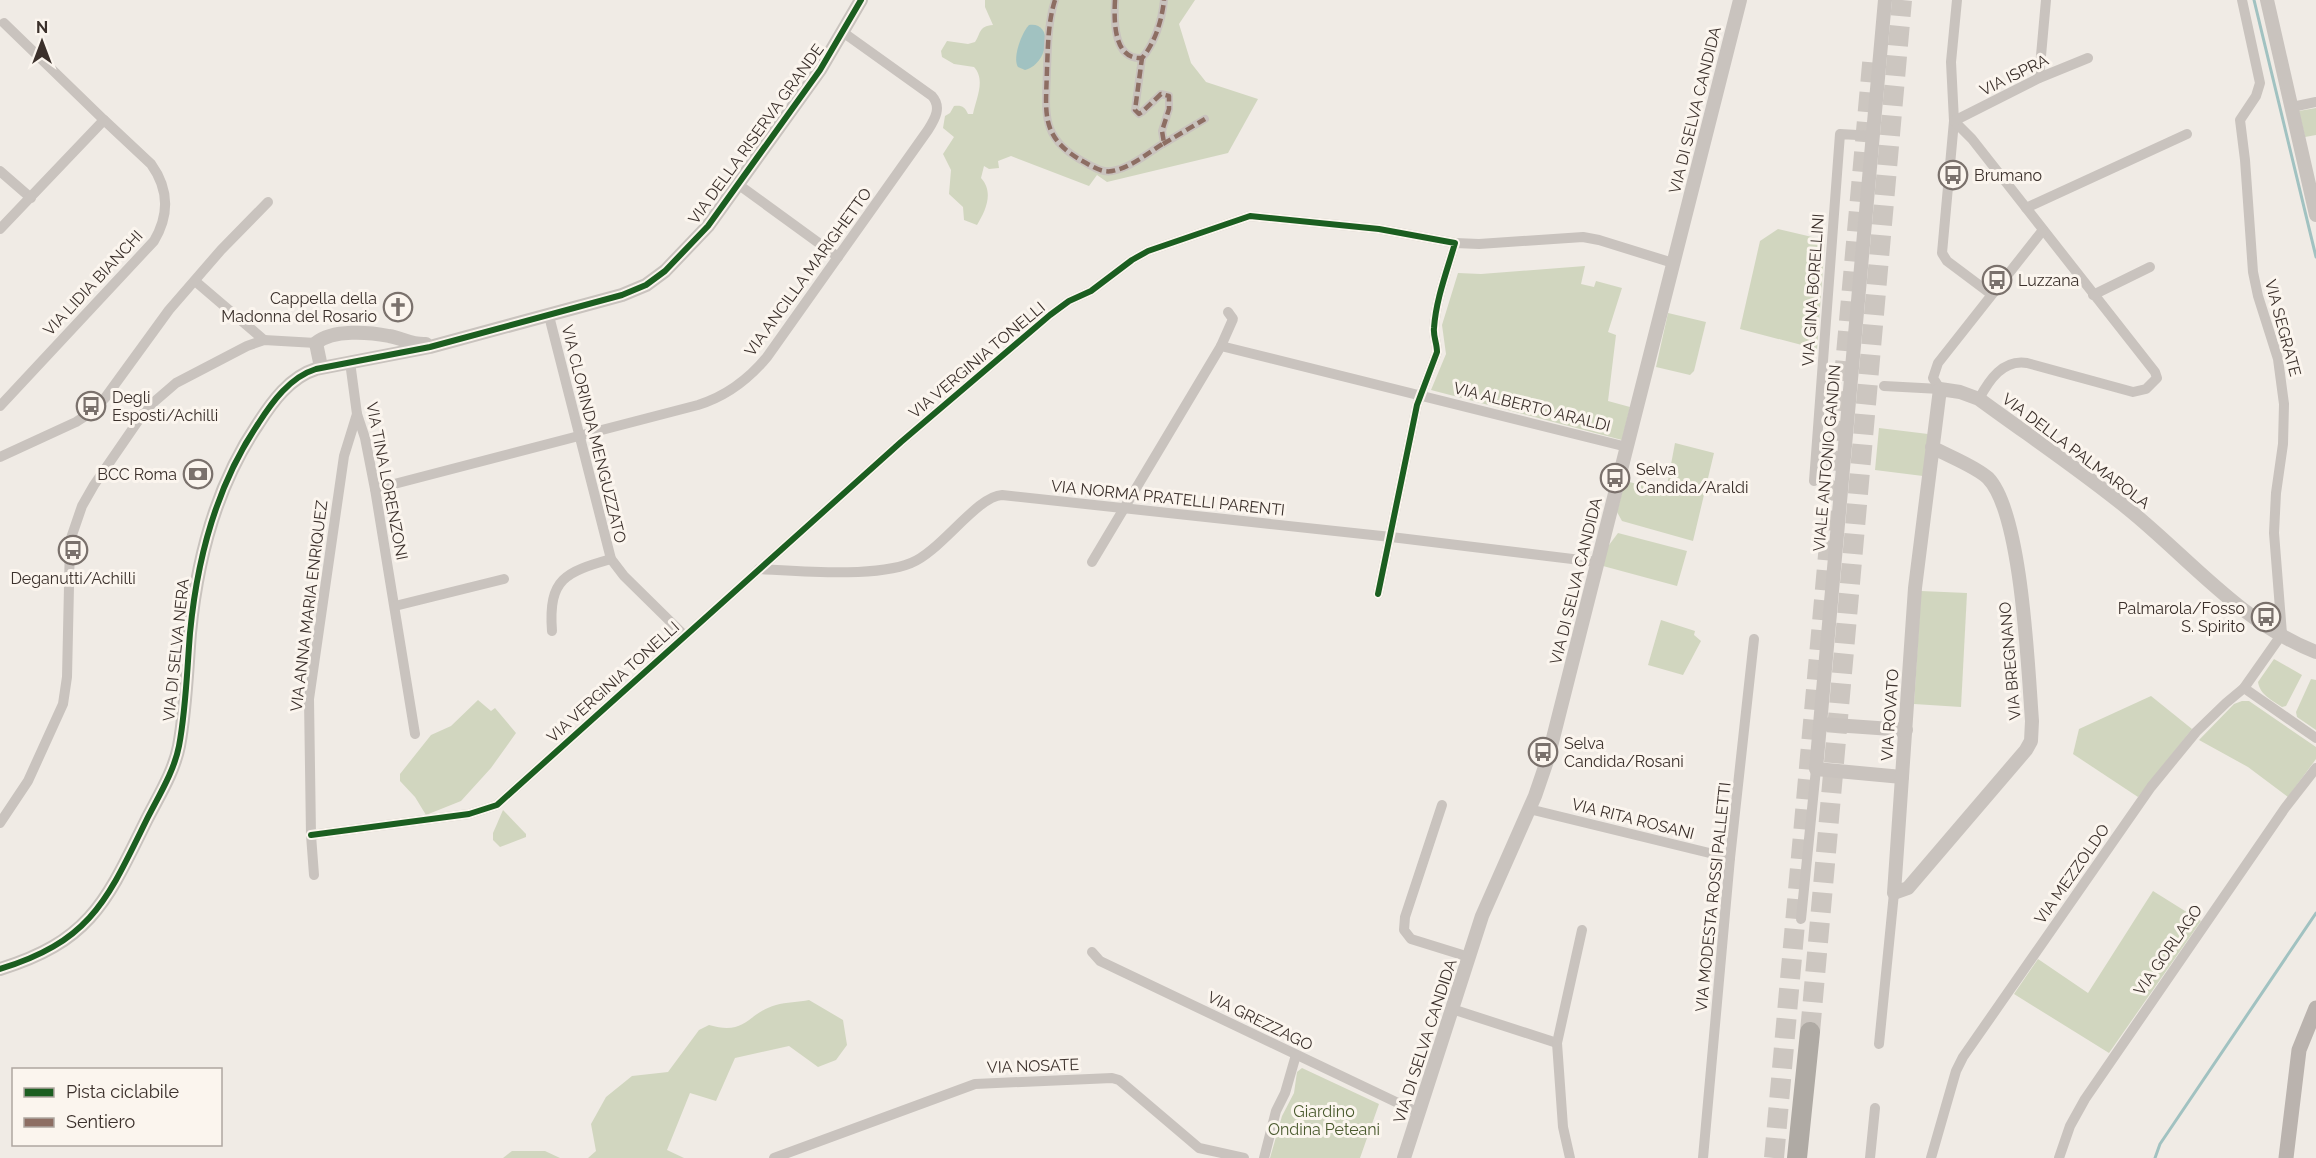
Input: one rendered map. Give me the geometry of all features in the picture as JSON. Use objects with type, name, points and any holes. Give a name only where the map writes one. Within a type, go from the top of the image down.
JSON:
[{"type":"highway","points":[[1797,1158],[1810,1032]]},
{"type":"main road","points":[[2286,1158],[2299,1050],[2316,1008]]},
{"type":"street","name":"VIA DELLA RISERVA GRANDE","points":[[386,355],[426,348],[549,316],[622,295],[651,281],[683,254],[739,185],[799,102],[844,33],[861,0]]},
{"type":"street","points":[[1055,0],[1047,57],[1045,100],[1047,120],[1060,146],[1069,154],[1105,175],[1122,169],[1205,119]]},
{"type":"street","points":[[1115,0],[1116,31],[1119,44],[1126,53],[1136,59],[1142,58]]},
{"type":"street","points":[[1164,0],[1156,34],[1142,58],[1136,110],[1139,114],[1161,94],[1169,96],[1169,108],[1162,131],[1165,137],[1164,144]]},
{"type":"street","name":"VIA DI SELVA CANDIDA","points":[[1404,1158],[1492,891],[1529,809],[1548,758],[1740,0]]},
{"type":"street","name":"VIALE ANTONIO GANDIN","points":[[1801,919],[1885,0]]},
{"type":"street","points":[[1957,0],[1952,62],[1954,121],[1943,255],[1947,261],[1991,294]]},
{"type":"street","points":[[2039,78],[2046,0]]},
{"type":"street","name":"VIA SEGRATE","points":[[2242,0],[2259,75],[2256,96],[2240,120],[2253,272],[2258,296],[2278,359],[2284,404],[2283,444],[2276,493],[2274,533],[2282,634]]},
{"type":"street","points":[[2267,0],[2316,215]]},
{"type":"street","name":"VIA LIDIA BIANCHI","points":[[0,406],[154,240],[162,226],[166,205],[165,193],[157,172],[4,23]]},
{"type":"street","name":"VIA ANCILLA MARIGHETTO","points":[[375,489],[698,405],[730,392],[748,378],[767,357],[936,117],[935,99],[844,33]]},
{"type":"street","name":"VIA ISPRA","points":[[1954,121],[2039,78],[2088,58]]},
{"type":"street","points":[[2292,107],[2316,102]]},
{"type":"street","points":[[0,229],[104,120]]},
{"type":"street","name":"VIA DELLA PALMAROLA","points":[[1954,121],[2026,208],[2155,372],[2156,379],[2149,388],[2142,391],[2129,391],[2022,362],[2007,365],[1998,372],[1979,399],[2127,508],[2214,587],[2282,634],[2316,652]]},
{"type":"street","name":"VIA GINA BORELLINI","points":[[1814,482],[1840,134],[1874,136]]},
{"type":"street","points":[[2026,208],[2187,134]]},
{"type":"street","points":[[0,171],[31,198]]},
{"type":"street","points":[[739,185],[838,257]]},
{"type":"street","points":[[0,457],[76,422],[90,413],[105,398],[154,329],[227,243],[268,202]]},
{"type":"street","name":"VIA VERGINIA TONELLI","points":[[311,835],[469,814],[492,808],[504,800],[684,635],[901,442],[1068,301],[1090,291],[1148,251],[1250,216],[1379,229],[1455,243],[1479,244],[1592,238],[1673,263]]},
{"type":"street","points":[[1940,389],[1934,379],[1936,366],[2043,230]]},
{"type":"street","points":[[1378,594],[1421,394],[1437,352],[1433,331],[1440,294],[1455,243]]},
{"type":"street","points":[[2093,295],[2150,267]]},
{"type":"street","points":[[195,281],[264,340]]},
{"type":"street","points":[[1092,562],[1221,346],[1233,319],[1228,312]]},
{"type":"street","name":"VIA CLORINDA MENGUZZATO","points":[[549,316],[611,559],[624,576],[684,635]]},
{"type":"street","name":"VIA DELLA RISERVA GRANDE","points":[[316,343],[332,335],[383,335],[417,344],[440,343]]},
{"type":"street","points":[[383,335],[388,341],[389,350],[386,355]]},
{"type":"street","points":[[0,823],[28,781],[62,708],[67,677],[69,548],[75,525],[90,491],[135,424],[162,393],[196,372],[264,340],[316,343],[321,367]]},
{"type":"street","name":"VIA ALBERTO ARALDI","points":[[1221,346],[1421,394],[1626,447]]},
{"type":"street","name":"VIA DI SELVA NERA","points":[[0,969],[31,958],[66,939],[94,913],[114,886],[168,778],[177,754],[184,709],[197,581],[207,538],[222,492],[238,455],[270,407],[297,378],[321,367],[386,355]]},
{"type":"street","name":"VIA TINA LORENZONI","points":[[350,363],[357,414],[365,438],[375,489],[415,734]]},
{"type":"street","points":[[1884,386],[1940,389],[1960,392],[1979,399]]},
{"type":"street","name":"VIA ROVATO","points":[[1880,1044],[1894,893],[1915,588],[1940,389]]},
{"type":"street","name":"VIA ANNA MARIA ENRIQUEZ","points":[[314,875],[311,835],[309,699],[344,456],[357,414]]},
{"type":"street","name":"VIA BREGNANO","points":[[1894,893],[1908,888],[2026,750],[2032,733],[2019,578],[2009,523],[1989,479],[1932,447]]},
{"type":"street","name":"VIA NORMA PRATELLI PARENTI","points":[[759,569],[816,572],[894,568],[919,559],[946,540],[984,502],[997,496],[1391,537],[1597,562]]},
{"type":"street","name":"VIA CLORINDA MENGUZZATO","points":[[552,631],[552,606],[562,580],[577,569],[611,559]]},
{"type":"street","points":[[395,606],[504,579]]},
{"type":"street","name":"VIA MEZZOLDO","points":[[1931,1158],[1956,1071],[1963,1058],[2151,787],[2196,732],[2244,688],[2282,634]]},
{"type":"street","name":"VIA MODESTA ROSSI PALLETTI","points":[[1703,1158],[1730,858],[1754,639]]},
{"type":"street","points":[[2244,688],[2316,738]]},
{"type":"street","points":[[1820,724],[1906,730]]},
{"type":"street","name":"VIA GORLAGO","points":[[2059,1158],[2070,1126],[2085,1099],[2285,808],[2316,768]]},
{"type":"street","points":[[1816,769],[1902,777]]},
{"type":"street","points":[[1442,806],[1405,917],[1404,930],[1411,939],[1469,957]]},
{"type":"street","name":"VIA RITA ROSANI","points":[[1529,809],[1730,858]]},
{"type":"street","points":[[1570,1158],[1563,1127],[1557,1043],[1582,930]]},
{"type":"street","name":"VIA GREZZAGO","points":[[1092,952],[1100,961],[1419,1113]]},
{"type":"street","points":[[1452,1010],[1557,1043]]},
{"type":"street","points":[[1264,1158],[1276,1111],[1285,1093],[1296,1056]]},
{"type":"street","name":"VIA NOSATE","points":[[774,1158],[975,1084],[1112,1078],[1119,1080],[1198,1148],[1244,1158]]},
{"type":"street","points":[[1870,1158],[1875,1108]]},
{"type":"green space","points":[[985,0],[1195,0],[1179,24],[1191,63],[1206,82],[1258,99],[1228,153],[1107,182],[1097,175],[1089,186],[1011,156],[998,161],[999,168],[989,169],[984,166],[981,178],[988,195],[977,225],[964,220],[963,207],[949,194],[951,170],[943,154],[954,137],[943,128],[945,116],[954,106],[961,106],[968,114],[973,114],[980,84],[978,72],[974,67],[954,64],[942,57],[941,51],[947,41],[968,44],[975,42],[982,29],[993,25],[985,7]]},
{"type":"green space","points":[[2316,108],[2316,135],[2305,137],[2299,111]]},
{"type":"green space","points":[[1778,229],[1825,240],[1817,349],[1740,329],[1760,241]]},
{"type":"green space","points":[[1585,266],[1581,284],[1594,287],[1596,281],[1622,288],[1608,332],[1616,335],[1608,401],[1630,407],[1622,440],[1431,390],[1446,354],[1442,325],[1458,273],[1481,274]]},
{"type":"green space","points":[[1668,313],[1706,322],[1694,371],[1690,375],[1656,367]]},
{"type":"green space","points":[[1879,428],[1928,434],[1923,476],[1875,470]]},
{"type":"green space","points":[[1675,443],[1714,453],[1693,541],[1622,521],[1617,512],[1625,481],[1666,491]]},
{"type":"green space","points":[[1618,533],[1687,551],[1677,586],[1603,566],[1606,549]]},
{"type":"green space","points":[[1921,591],[1967,593],[1961,707],[1914,704]]},
{"type":"green space","points":[[1661,620],[1695,631],[1694,635],[1701,641],[1683,675],[1648,665]]},
{"type":"green space","points":[[2274,659],[2302,675],[2286,706],[2282,707],[2264,694],[2258,682]]},
{"type":"green space","points":[[2311,679],[2316,680],[2316,730],[2297,717],[2296,712]]},
{"type":"green space","points":[[2151,696],[2192,729],[2138,797],[2073,754],[2079,729]]},
{"type":"green space","points":[[478,700],[491,711],[495,708],[516,733],[491,768],[461,801],[426,815],[415,797],[400,781],[400,774],[431,735],[451,726]]},
{"type":"green space","points":[[2249,701],[2316,747],[2316,759],[2288,797],[2248,767],[2199,740],[2234,704]]},
{"type":"green space","points":[[503,810],[526,834],[526,837],[500,847],[493,840],[493,833]]},
{"type":"green space","points":[[2153,891],[2201,921],[2109,1053],[2014,994],[2038,959],[2088,993]]},
{"type":"green space","points":[[809,1000],[843,1020],[847,1045],[836,1060],[818,1067],[789,1046],[735,1058],[716,1101],[690,1093],[667,1150],[684,1158],[588,1158],[596,1151],[591,1124],[606,1097],[632,1076],[668,1072],[699,1030],[709,1025],[722,1028],[739,1026],[776,1005]]},
{"type":"green space","name":"Giardino Ondina Peteani","points":[[1302,1068],[1379,1104],[1360,1158],[1270,1158],[1282,1116],[1294,1093],[1297,1072]]},
{"type":"green space","points":[[512,1151],[545,1151],[560,1158],[503,1158]]},
{"type":"water","points":[[1029,25],[1037,26],[1042,30],[1045,44],[1039,60],[1025,70],[1018,67],[1016,58],[1021,39]]},
{"type":"waterway","points":[[2254,0],[2316,257]]},
{"type":"waterway","points":[[2155,1158],[2160,1144],[2316,913]]},
{"type":"tunnel","points":[[1810,1032],[1902,0]]},
{"type":"tunnel","points":[[1774,1158],[1873,53]]},
{"type":"marked path","points":[[1055,0],[1048,43],[1046,99],[1048,124],[1060,144],[1089,165],[1105,171],[1119,169],[1139,160],[1164,143],[1162,131],[1169,109],[1169,96],[1161,94],[1139,114],[1135,110],[1142,58]]},
{"type":"marked path","points":[[1115,0],[1115,28],[1120,46],[1132,57],[1142,58],[1157,31],[1164,0]]},
{"type":"marked path","points":[[1163,144],[1205,119]]},
{"type":"cycle path","points":[[0,969],[31,958],[56,945],[76,931],[92,914],[120,874],[165,784],[179,746],[185,704],[193,605],[211,524],[243,448],[282,391],[298,378],[316,369],[430,347],[622,295],[646,285],[665,271],[708,226],[820,70],[861,0]]},
{"type":"cycle path","points":[[311,835],[469,814],[497,805],[901,442],[1050,315],[1069,301],[1091,291],[1132,260],[1148,251],[1250,216],[1379,229],[1455,243],[1435,317],[1437,352],[1417,405],[1378,594]]},
{"type":"place","name":"Brumano","points":[[1953,175]]},
{"type":"place","name":"Luzzana","points":[[1997,280]]},
{"type":"place","name":"Cappella della Madonna del Rosario","points":[[398,307]]},
{"type":"place","name":"Degli Esposti/Achilli","points":[[91,406]]},
{"type":"place","name":"BCC Roma","points":[[198,474]]},
{"type":"place","name":"Selva Candida/Araldi","points":[[1615,478]]},
{"type":"place","name":"Deganutti/Achilli","points":[[73,550]]},
{"type":"place","name":"Palmarola/Fosso S. Spirito","points":[[2266,617]]},
{"type":"place","name":"Selva Candida/Rosani","points":[[1543,752]]}]
